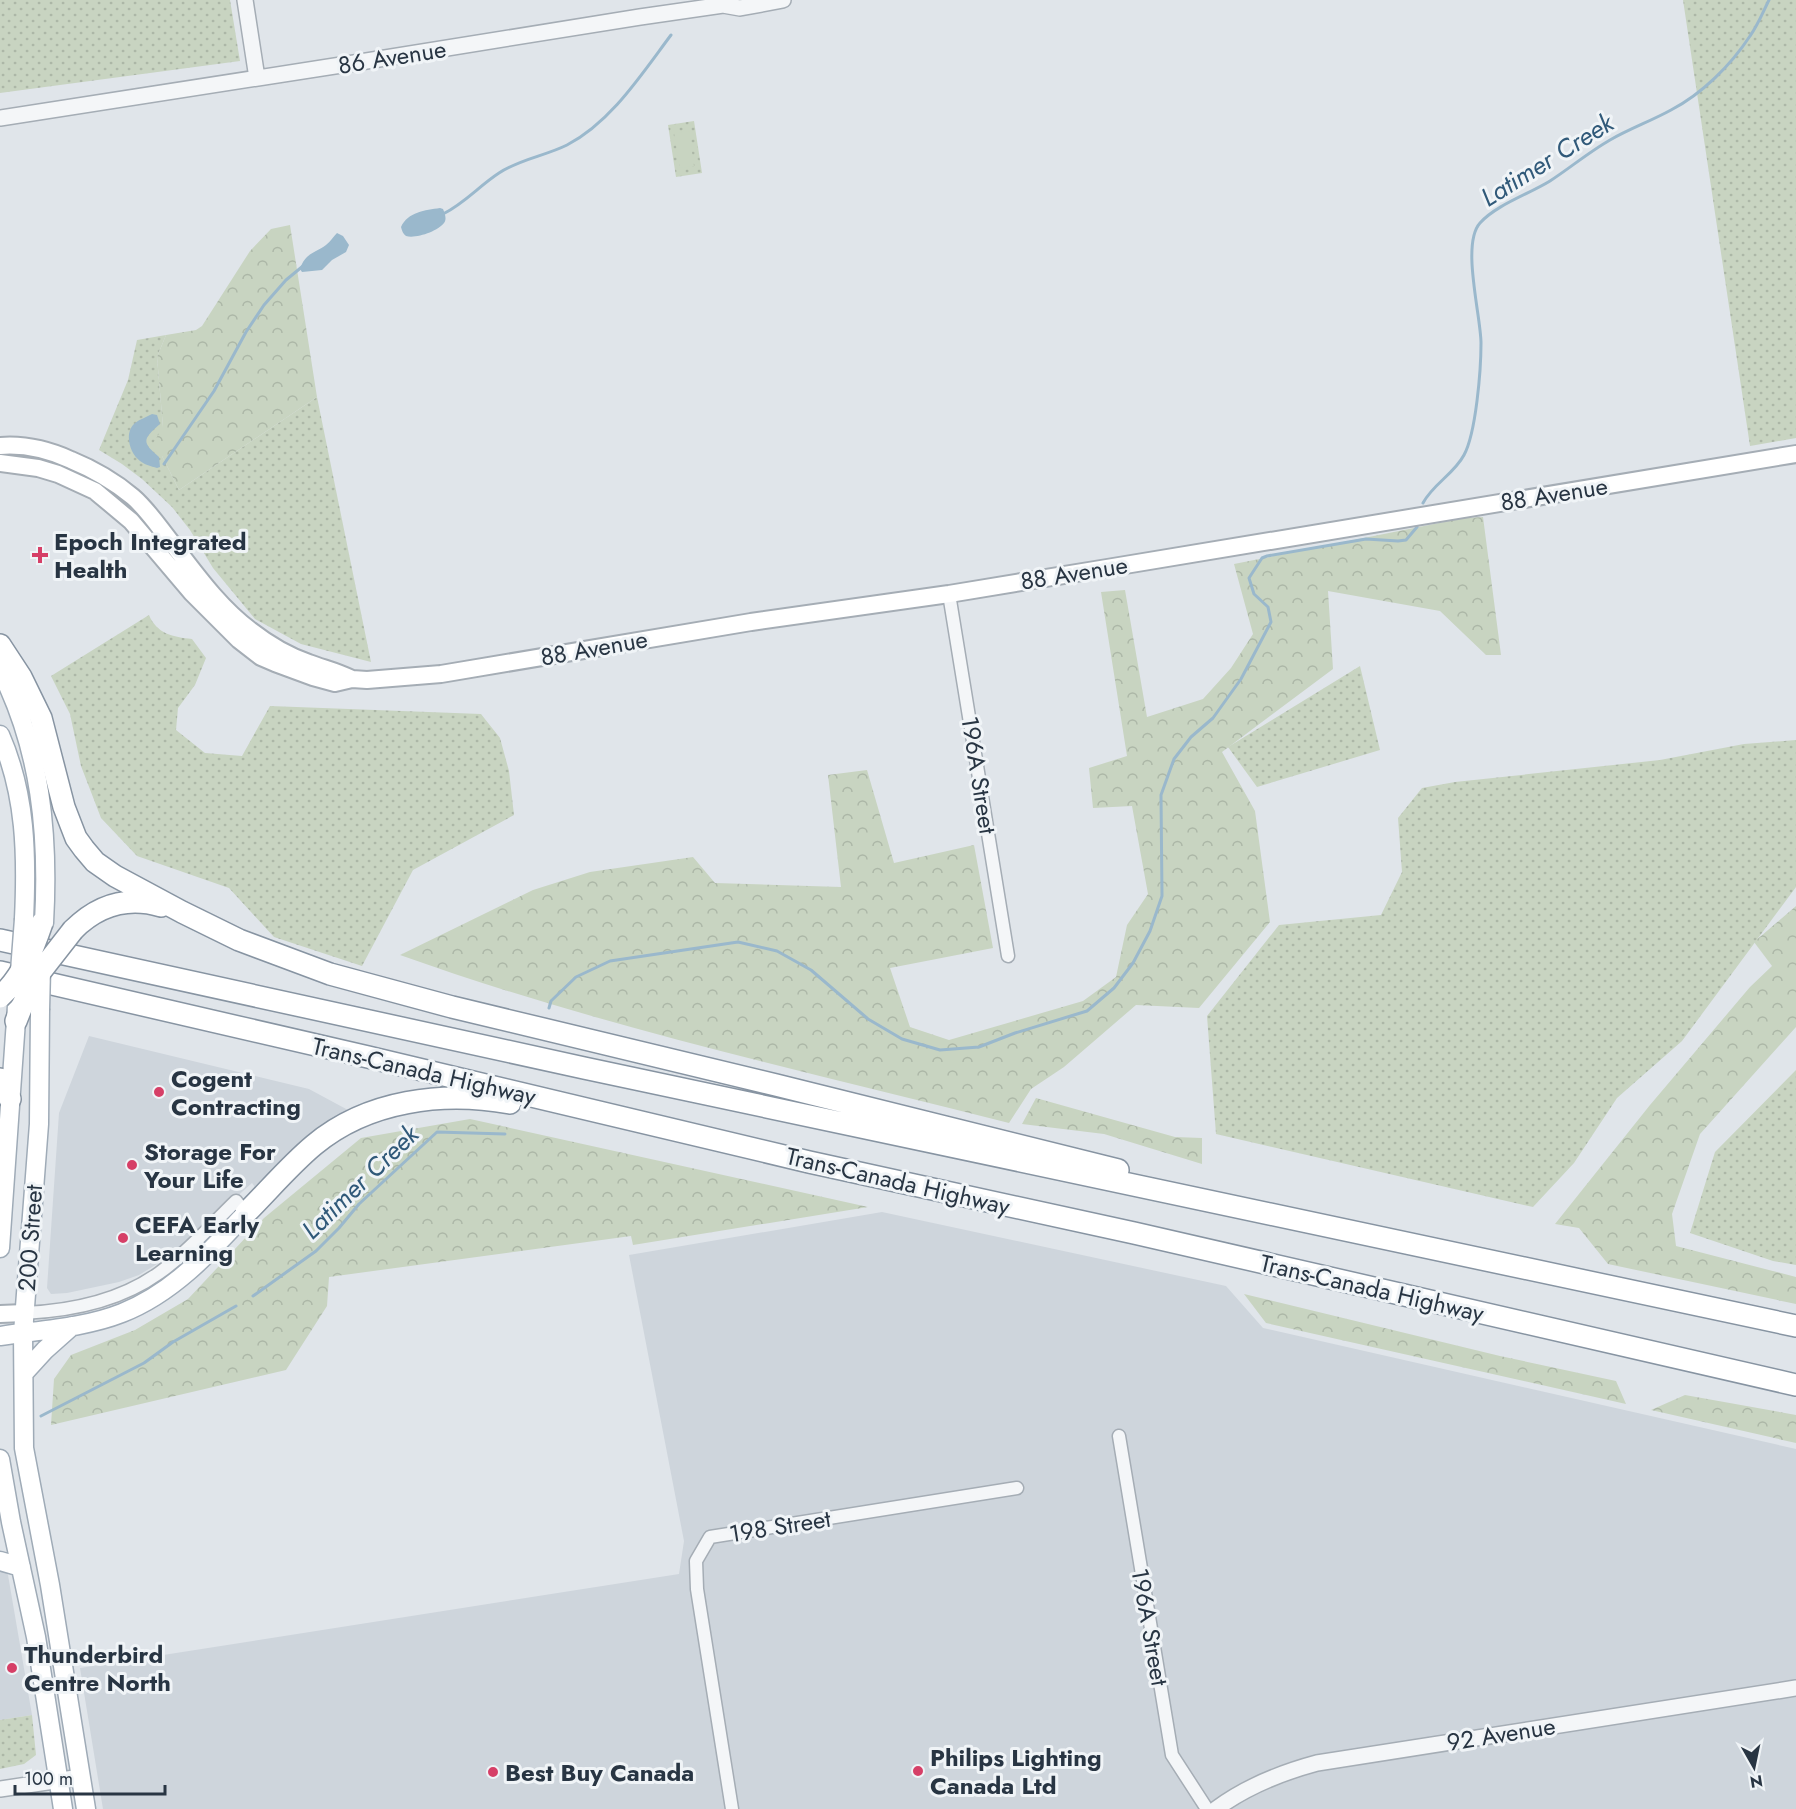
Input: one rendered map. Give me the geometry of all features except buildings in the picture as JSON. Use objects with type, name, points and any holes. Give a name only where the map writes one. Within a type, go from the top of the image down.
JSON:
[{"type":"highway","points":[[0,645],[29,691],[41,718],[64,807],[73,831],[84,849],[95,862],[116,876],[239,940],[291,961],[379,988],[1099,1164],[1266,1212]]},
{"type":"highway","points":[[19,1008],[41,971],[73,930],[94,912],[117,903],[149,902],[182,912]]},
{"type":"highway","points":[[19,1008],[10,973],[30,955],[39,918]]},
{"type":"highway","name":"Trans-Canada Highway","points":[[0,940],[724,1099],[1796,1326]]},
{"type":"highway","name":"Trans-Canada Highway","points":[[10,973],[701,1137],[1796,1385]]},
{"type":"highway","points":[[0,1079],[10,1099]]},
{"type":"highway","points":[[241,1207],[330,1134],[374,1112],[400,1103],[426,1099],[491,1099],[701,1137]]},
{"type":"main road","points":[[0,446],[32,448],[56,453],[88,467],[111,481],[153,518],[197,575],[229,612],[249,630],[290,655],[311,664],[335,670],[352,679]]},
{"type":"main road","name":"88 Avenue","points":[[0,463],[38,468],[58,474],[78,482],[111,503],[131,520],[215,618],[239,640],[261,657],[334,683],[352,679],[367,680],[441,674],[740,624],[949,594],[1796,454]]},
{"type":"main road","points":[[0,669],[17,707],[40,785],[46,854],[39,918],[41,971]]},
{"type":"main road","points":[[0,687],[17,707]]},
{"type":"main road","points":[[0,735],[13,766],[21,806],[26,867],[39,918]]},
{"type":"main road","name":"200 Street","points":[[0,1248],[19,1008]]},
{"type":"main road","name":"200 Street","points":[[19,1008],[39,1124],[23,1333],[24,1448],[50,1585],[86,1809]]},
{"type":"main road","points":[[0,1336],[74,1325],[122,1313],[151,1299],[214,1248],[241,1207]]},
{"type":"main road","points":[[0,1314],[24,1313]]},
{"type":"main road","points":[[24,1373],[45,1350],[74,1325]]},
{"type":"main road","points":[[0,1459],[36,1637],[63,1809]]},
{"type":"main road","points":[[0,1539],[11,1522]]},
{"type":"main road","points":[[0,1561],[21,1567]]},
{"type":"street","points":[[245,0],[257,78]]},
{"type":"street","name":"86 Avenue","points":[[0,118],[675,12],[723,5],[741,8],[783,0]]},
{"type":"street","name":"196A Street","points":[[949,594],[1008,956]]},
{"type":"street","points":[[24,1313],[72,1308],[118,1295],[140,1285],[158,1274],[241,1207]]},
{"type":"street","name":"196A Street","points":[[1119,1436],[1172,1755],[1207,1809]]},
{"type":"street","name":"198 Street","points":[[732,1809],[697,1589],[696,1561],[710,1537],[1017,1488]]},
{"type":"street","name":"92 Avenue","points":[[1216,1809],[1231,1798],[1275,1775],[1317,1763],[1796,1688]]},
{"type":"street","points":[[0,1789],[81,1777]]},
{"type":"shaded area","points":[[89,1036],[309,1089],[348,1110],[305,1140],[257,1190],[252,1183],[178,1249],[157,1264],[139,1275],[119,1282],[51,1294],[47,1288],[59,1113]]},
{"type":"shaded area","points":[[882,1212],[1226,1286],[1263,1328],[1796,1449],[1796,1809],[103,1809],[80,1668],[679,1574],[684,1541],[629,1255]]},
{"type":"shaded area","name":"Thunderbird Centre North","points":[[0,1555],[8,1575],[32,1715],[0,1720]]},
{"type":"green space","points":[[0,0],[230,0],[240,61],[0,93]]},
{"type":"green space","points":[[1683,0],[1796,0],[1796,438],[1750,446]]},
{"type":"green space","points":[[694,121],[702,173],[676,177],[668,125]]},
{"type":"green space","points":[[689,131],[694,166],[680,168],[674,133]]},
{"type":"green space","points":[[290,225],[317,397],[179,490],[162,456],[152,445],[163,427],[157,357],[166,335],[196,330],[202,326],[250,251],[271,229]]},
{"type":"green space","points":[[166,335],[157,357],[163,427],[162,456],[179,490],[317,397],[371,662],[301,644],[255,619],[213,568],[190,530],[172,507],[142,479],[99,450],[128,380],[137,340]]},
{"type":"green space","points":[[1483,517],[1501,655],[1486,655],[1440,611],[1328,591],[1333,669],[1222,752],[1255,811],[1270,922],[1199,1008],[1136,1005],[1064,1067],[1031,1089],[1009,1123],[626,1026],[400,955],[533,890],[590,872],[693,857],[715,883],[841,887],[828,775],[867,770],[894,863],[974,845],[993,948],[890,968],[910,1027],[949,1040],[1083,1001],[1116,977],[1127,925],[1148,894],[1132,806],[1093,808],[1089,768],[1127,756],[1101,592],[1125,590],[1147,717],[1203,699],[1231,668],[1253,634],[1234,564],[1464,518]]},
{"type":"green space","points":[[149,615],[156,626],[166,633],[192,639],[206,658],[195,685],[178,708],[176,730],[205,753],[242,756],[270,706],[481,714],[500,738],[509,771],[514,815],[413,870],[362,966],[274,937],[229,888],[137,856],[101,818],[81,766],[70,714],[51,676]]},
{"type":"green space","points":[[1360,666],[1380,750],[1257,787],[1228,747]]},
{"type":"green space","points":[[1796,740],[1796,887],[1682,1041],[1617,1098],[1574,1163],[1533,1207],[1216,1134],[1207,1016],[1279,925],[1381,915],[1402,872],[1398,818],[1422,788],[1455,782],[1660,760],[1744,744]]},
{"type":"green space","points":[[1796,906],[1796,1027],[1700,1134],[1672,1214],[1676,1246],[1796,1277],[1796,1304],[1608,1264],[1579,1228],[1555,1224],[1650,1105],[1750,987],[1772,966],[1754,942]]},
{"type":"green space","points":[[1796,1070],[1796,1265],[1773,1261],[1690,1233],[1715,1152]]},
{"type":"green space","points":[[1036,1098],[1175,1137],[1202,1138],[1202,1164],[1104,1134],[1022,1124]]},
{"type":"green space","points":[[470,1119],[868,1207],[633,1245],[631,1236],[329,1277],[327,1306],[286,1370],[51,1425],[54,1379],[71,1355],[135,1330],[188,1299],[264,1218],[361,1138]]},
{"type":"green space","points":[[1244,1294],[1500,1356],[1616,1381],[1626,1404],[1266,1323]]},
{"type":"green space","points":[[1685,1395],[1796,1415],[1796,1443],[1651,1410]]},
{"type":"green space","points":[[32,1715],[36,1755],[24,1764],[0,1769],[0,1720]]},
{"type":"water","points":[[443,209],[445,220],[437,229],[410,237],[403,233],[401,227],[412,215]]},
{"type":"water","points":[[337,233],[343,236],[349,245],[346,252],[332,260],[322,270],[302,272],[300,269],[305,260],[326,245]]},
{"type":"water","points":[[152,414],[157,415],[160,424],[146,440],[149,448],[159,457],[160,467],[157,468],[140,461],[133,453],[129,442],[132,427]]},
{"type":"waterway","name":"Latimer Creek","points":[[1423,503],[1432,490],[1460,462],[1472,432],[1479,385],[1481,343],[1473,281],[1472,247],[1480,223],[1513,200],[1550,181],[1610,140],[1694,96],[1725,68],[1742,47],[1756,27],[1769,0]]},
{"type":"waterway","points":[[443,214],[507,168],[559,149],[598,124],[637,81],[671,35]]},
{"type":"waterway","points":[[164,464],[214,391],[246,332],[264,305],[286,280],[303,266]]},
{"type":"waterway","name":"Latimer Creek","points":[[549,1008],[551,1001],[576,977],[610,961],[738,942],[777,951],[811,970],[868,1019],[902,1039],[940,1050],[979,1047],[1015,1033],[1087,1011],[1114,988],[1133,963],[1150,931],[1162,896],[1161,795],[1174,759],[1191,737],[1213,718],[1241,679],[1271,622],[1268,607],[1254,594],[1249,578],[1262,558],[1366,539],[1406,540],[1417,527]]},
{"type":"waterway","name":"Latimer Creek","points":[[253,1296],[316,1251],[359,1204],[437,1132],[505,1134]]},
{"type":"waterway","name":"Latimer Creek","points":[[41,1416],[144,1363],[173,1342],[236,1306]]},
{"type":"place","name":"Epoch Integrated Health","points":[[40,555]]},
{"type":"place","name":"Cogent Contracting","points":[[159,1092]]},
{"type":"place","name":"Storage For Your Life","points":[[132,1165]]},
{"type":"place","name":"CEFA Early Learning","points":[[123,1238]]},
{"type":"place","name":"Thunderbird Centre North","points":[[12,1668]]},
{"type":"place","name":"Philips Lighting Canada Ltd","points":[[918,1771]]},
{"type":"place","name":"Best Buy Canada","points":[[493,1772]]}]
